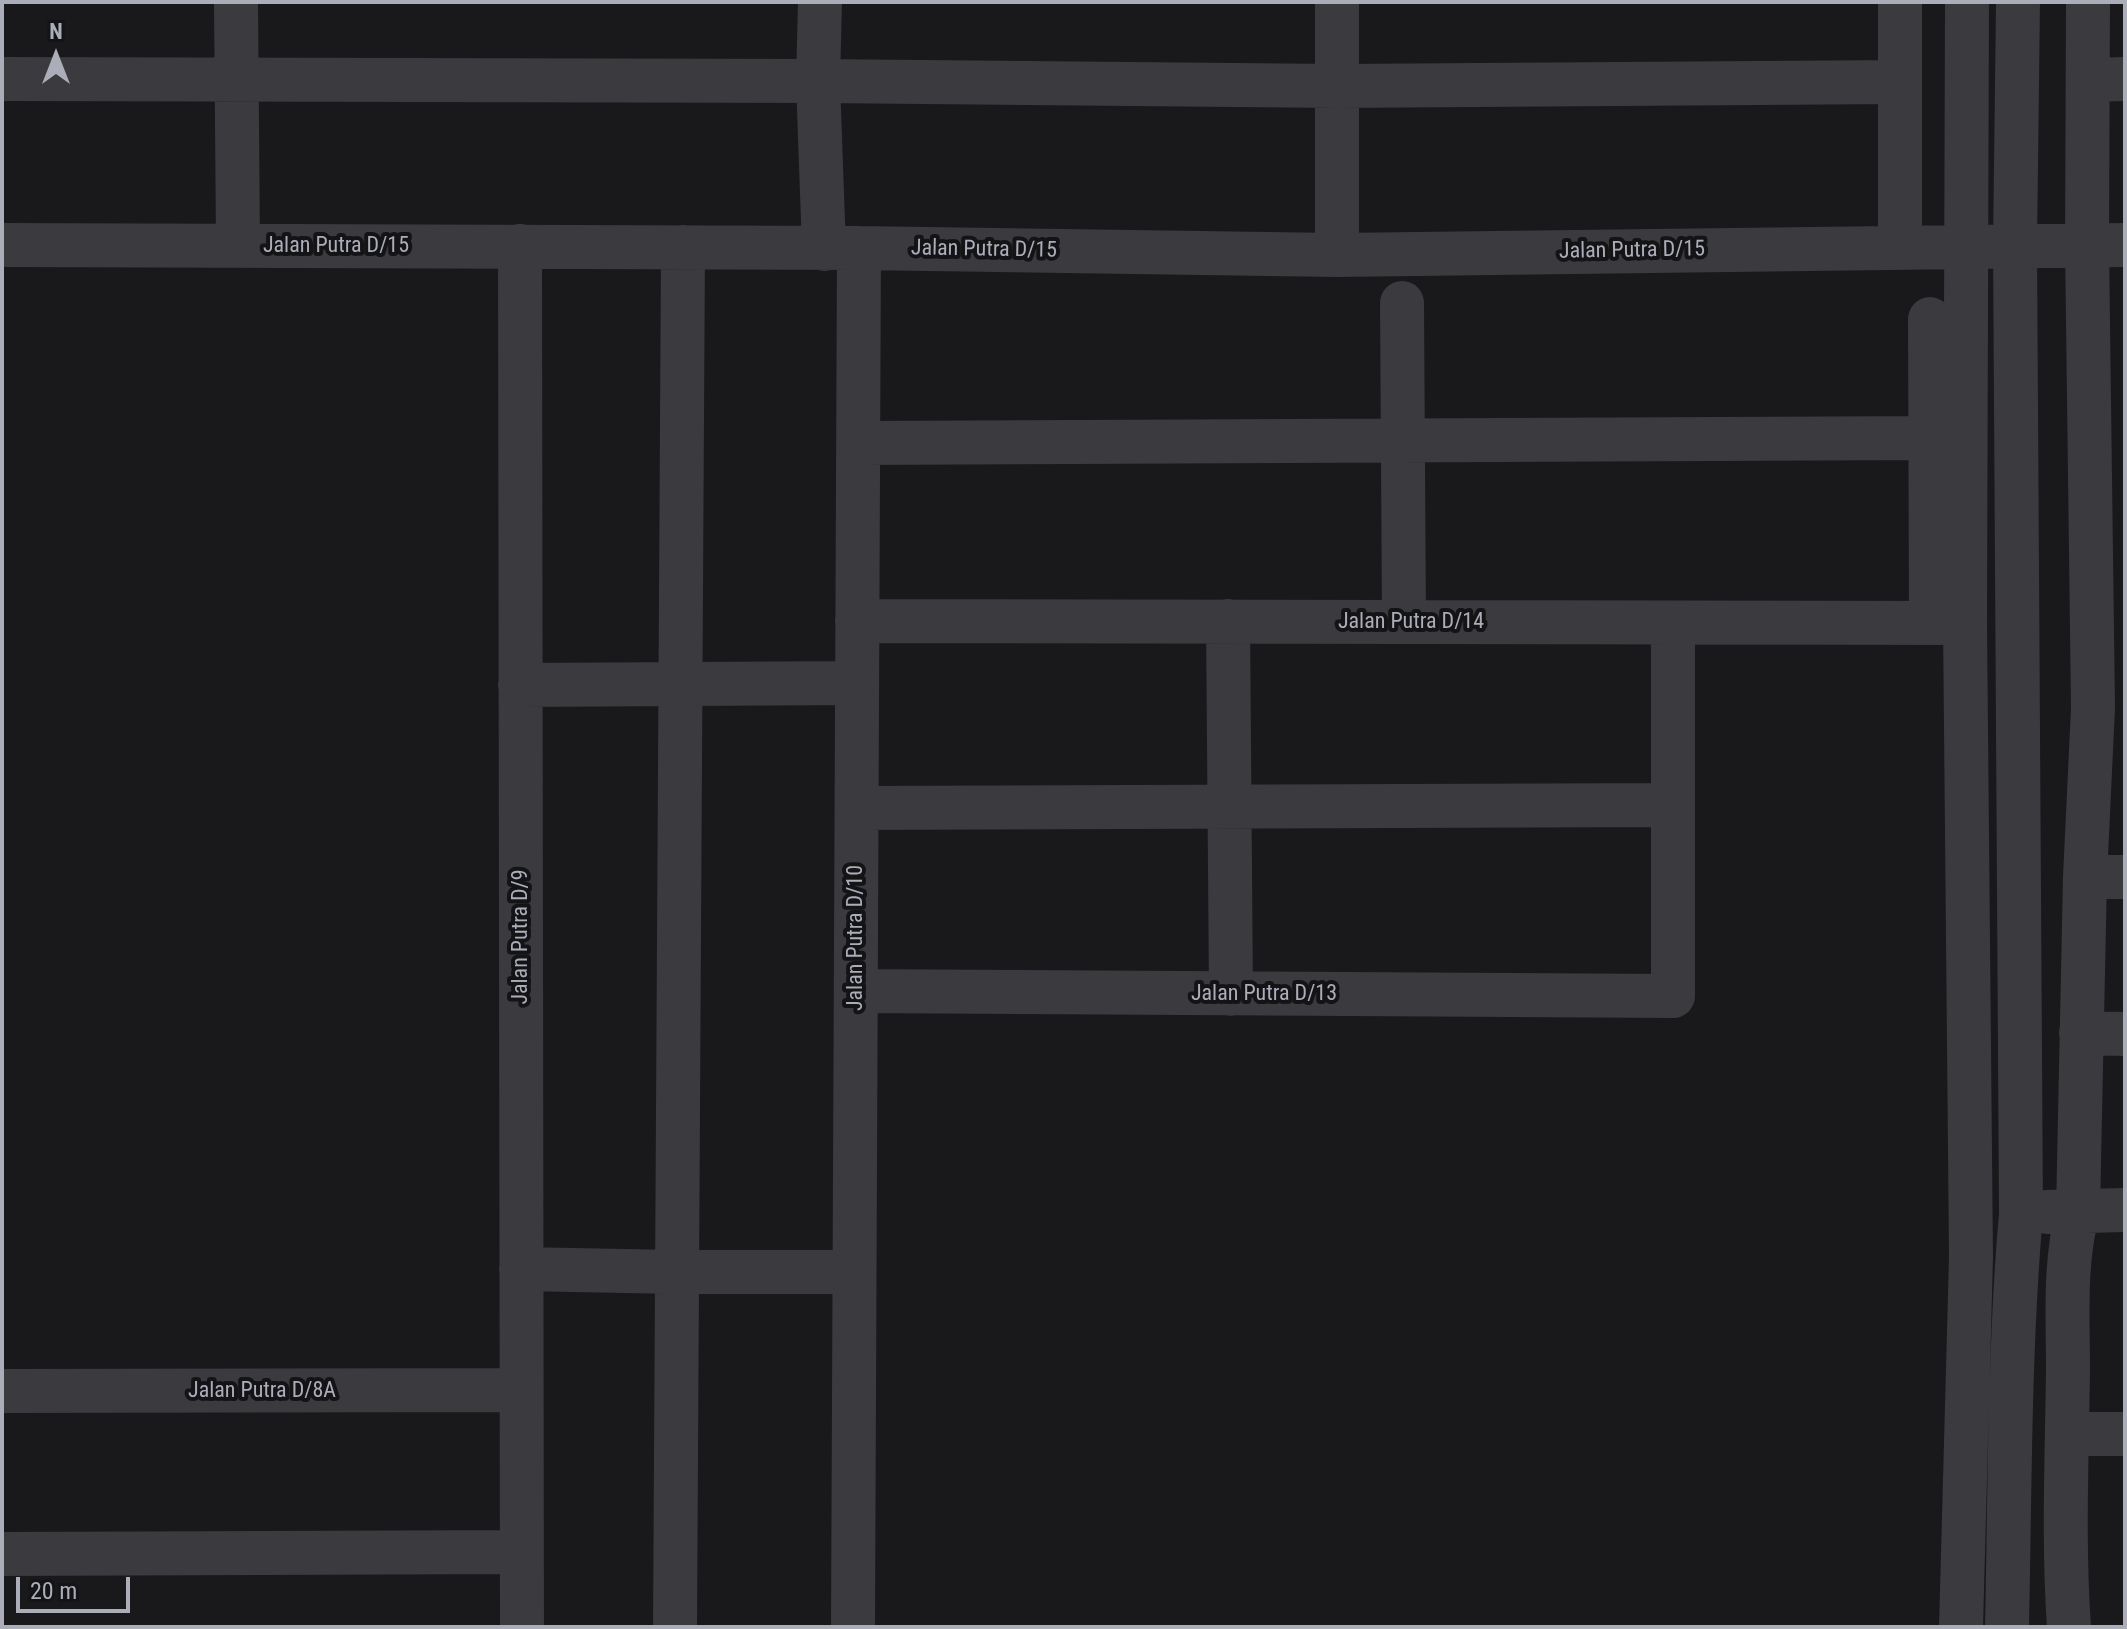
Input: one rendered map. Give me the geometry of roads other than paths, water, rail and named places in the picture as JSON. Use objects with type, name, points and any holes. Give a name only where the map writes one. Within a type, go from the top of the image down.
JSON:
[{"type":"street","points":[[236,2],[238,245]]},
{"type":"street","name":"Jalan Putra D/10","points":[[820,2],[818,81],[842,249],[859,443],[853,1627]]},
{"type":"street","points":[[1337,2],[1337,255]]},
{"type":"street","points":[[1900,2],[1900,247]]},
{"type":"street","points":[[1948,623],[1967,247],[1967,2]]},
{"type":"street","points":[[2007,1627],[2012,1371],[2021,1214],[2015,246],[2018,2]]},
{"type":"street","points":[[2069,1627],[2069,1247],[2078,1211],[2081,1033],[2105,877],[2109,708],[2106,80],[2088,2]]},
{"type":"street","points":[[2,79],[1338,86],[1899,82]]},
{"type":"street","name":"Jalan Putra D/15","points":[[2,245],[683,247],[1337,255],[2106,245]]},
{"type":"street","name":"Jalan Putra D/9","points":[[520,246],[522,1627]]},
{"type":"street","points":[[675,1627],[683,247]]},
{"type":"street","points":[[1402,303],[1404,622]]},
{"type":"street","points":[[1930,319],[1930,438],[1948,623],[1971,1214],[1961,1627]]},
{"type":"street","points":[[859,443],[1930,438]]},
{"type":"street","name":"Jalan Putra D/14","points":[[857,621],[1948,623]]},
{"type":"street","points":[[1228,621],[1231,994]]},
{"type":"street","points":[[857,808],[1673,805],[1673,623]]},
{"type":"street","points":[[520,685],[857,683]]},
{"type":"street","name":"Jalan Putra D/13","points":[[856,991],[1673,996],[1673,805]]},
{"type":"street","points":[[2081,1033],[2125,1034]]},
{"type":"street","points":[[1971,1214],[2125,1210]]},
{"type":"street","points":[[521,1269],[854,1272]]},
{"type":"street","name":"Jalan Putra D/8A","points":[[2,1391],[521,1390]]},
{"type":"street","points":[[2067,1434],[2125,1434]]},
{"type":"street","points":[[2,1554],[521,1552]]}]
